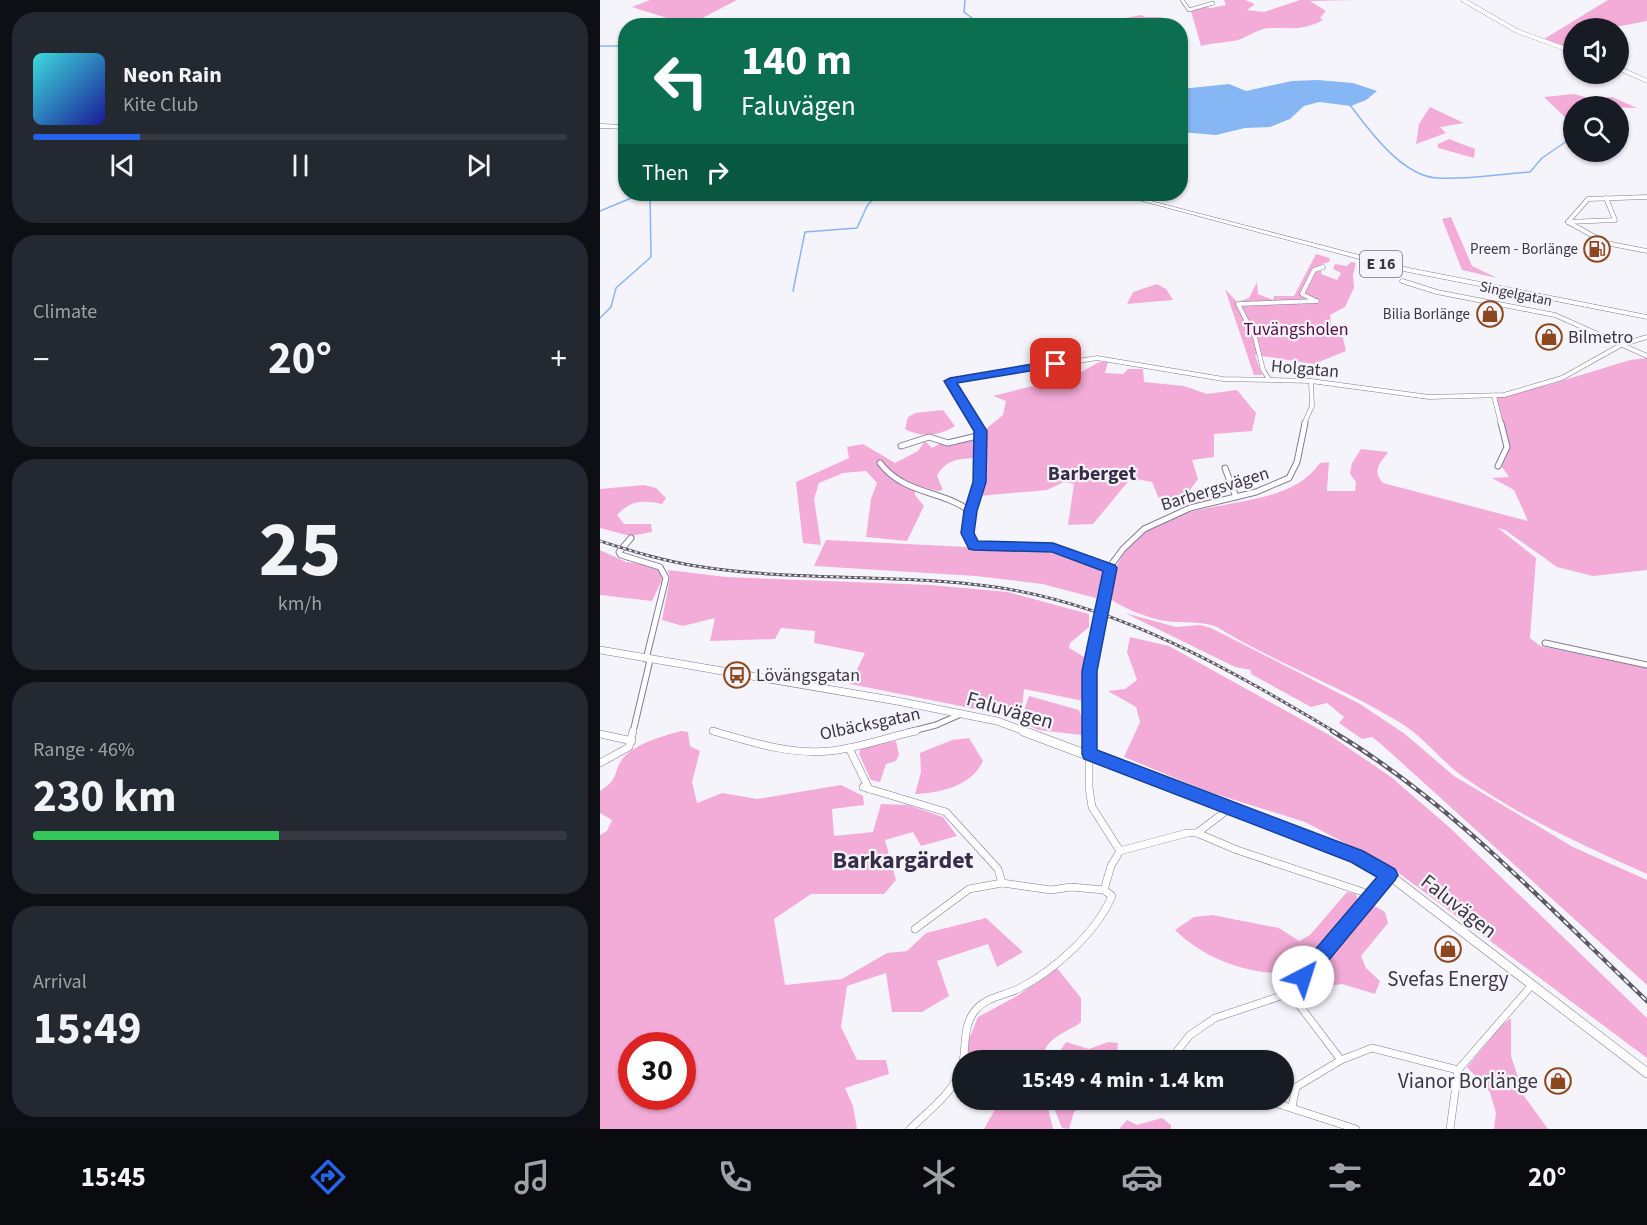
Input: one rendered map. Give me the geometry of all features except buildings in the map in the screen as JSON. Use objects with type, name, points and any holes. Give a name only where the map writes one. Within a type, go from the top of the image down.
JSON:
[{"type":"highway","points":[[600,125],[618,125]]},
{"type":"highway","name":"E 16","points":[[1145,201],[1398,268],[1647,316]]},
{"type":"highway","name":"E 16","points":[[1163,201],[1411,266],[1647,312]]},
{"type":"street","points":[[1182,0],[1189,10],[1213,3]]},
{"type":"street","points":[[1463,0],[1517,31],[1563,48]]},
{"type":"street","points":[[1629,73],[1647,81]]},
{"type":"street","points":[[1568,222],[1586,201],[1647,197]]},
{"type":"street","points":[[1568,222],[1615,220],[1606,198]]},
{"type":"street","points":[[1568,222],[1599,241],[1627,249],[1647,251]]},
{"type":"street","points":[[1269,379],[1263,370],[1255,337],[1238,304],[1317,301],[1302,294],[1314,270],[1323,267]]},
{"type":"street","name":"Singelgatan","points":[[1402,281],[1554,314],[1585,326],[1621,345]]},
{"type":"street","name":"Holgatan","points":[[981,435],[950,381],[1097,358],[1223,379],[1311,381],[1413,396],[1494,396],[1522,391],[1553,381],[1621,345],[1647,337]]},
{"type":"street","points":[[1621,345],[1647,356]]},
{"type":"street","name":"Barbergsvägen","points":[[1120,851],[1092,807],[1089,788],[1090,671],[1110,568],[1123,549],[1144,529],[1190,508],[1282,484],[1295,471],[1301,430],[1313,401],[1311,381]]},
{"type":"street","points":[[1494,396],[1507,447],[1498,466]]},
{"type":"street","points":[[901,446],[929,437],[948,443],[981,435],[980,482],[970,511],[968,533],[974,545],[1053,548],[1110,568]]},
{"type":"street","points":[[880,463],[897,484],[951,498],[970,511]]},
{"type":"street","points":[[1226,468],[1236,497]]},
{"type":"street","points":[[600,763],[623,752],[632,741],[666,578],[660,567],[621,555],[619,552],[623,545],[631,538]]},
{"type":"street","points":[[1545,643],[1647,665]]},
{"type":"street","name":"Faluvägen","points":[[600,650],[997,721],[1357,856],[1389,875],[1530,986],[1647,1073]]},
{"type":"street","name":"Olbäcksgatan","points":[[713,731],[802,752],[849,748],[949,721],[961,714]]},
{"type":"street","points":[[600,734],[632,741]]},
{"type":"street","points":[[849,748],[866,788],[946,812],[998,869],[1002,883]]},
{"type":"street","points":[[1197,833],[1231,807]]},
{"type":"street","points":[[1104,890],[1111,866],[1120,851],[1187,833],[1197,833],[1237,850],[1372,895]]},
{"type":"street","points":[[1178,1050],[1190,1035],[1215,1018],[1290,993],[1389,875]]},
{"type":"street","points":[[910,1129],[945,1095],[960,1073],[966,1024],[982,1004],[1022,987],[1068,952],[1109,907],[1112,896],[1104,890],[1071,887],[1051,890],[1002,883],[969,889],[915,929]]},
{"type":"street","points":[[1450,1129],[1458,1070],[1530,986]]},
{"type":"street","points":[[1290,993],[1341,1060]]},
{"type":"street","points":[[1294,1097],[1296,1087],[1341,1060],[1372,1048],[1458,1070]]},
{"type":"street","points":[[1294,1108],[1356,1129]]},
{"type":"green space","points":[[650,0],[737,0],[702,18],[667,18],[632,7]]},
{"type":"green space","points":[[1224,0],[1245,0],[1255,4],[1247,10],[1264,12],[1300,0],[1356,0],[1310,1],[1326,11],[1320,18],[1323,20],[1304,27],[1264,29],[1238,40],[1201,46],[1191,11],[1198,5],[1211,8],[1226,5]]},
{"type":"green space","points":[[1608,0],[1647,0],[1647,21],[1629,24],[1629,18],[1578,18]]},
{"type":"green space","points":[[1142,15],[1162,18],[1125,18]]},
{"type":"green space","points":[[1563,27],[1563,47],[1544,39]]},
{"type":"green space","points":[[1574,94],[1581,96],[1563,96],[1563,115],[1544,97]]},
{"type":"green space","points":[[1430,107],[1464,123],[1440,127],[1446,133],[1416,144],[1419,124]]},
{"type":"green space","points":[[1449,139],[1475,149],[1474,158],[1438,148],[1438,144]]},
{"type":"green space","points":[[1451,217],[1472,266],[1497,278],[1462,270],[1442,219]]},
{"type":"green space","name":"Tuvängsholen","points":[[1316,254],[1330,258],[1329,262],[1322,264],[1321,274],[1337,280],[1341,273],[1333,269],[1335,264],[1347,266],[1351,262],[1356,263],[1353,275],[1354,288],[1345,307],[1330,315],[1332,330],[1343,338],[1346,351],[1314,364],[1255,355],[1262,375],[1254,375],[1225,289],[1237,302],[1249,298],[1257,282],[1258,294],[1273,300],[1274,296],[1294,296]]},
{"type":"green space","points":[[1157,284],[1166,289],[1173,300],[1127,304],[1133,292]]},
{"type":"green space","points":[[1647,358],[1647,570],[1593,576],[1557,567],[1505,530],[1498,528],[1536,558],[1530,638],[1540,646],[1647,668],[1647,874],[1577,842],[1508,806],[1456,772],[1408,728],[1354,697],[1217,627],[1151,618],[1125,608],[1106,595],[1122,556],[1130,545],[1150,528],[1174,517],[1280,492],[1303,480],[1320,463],[1329,462],[1327,491],[1355,491],[1356,482],[1350,474],[1352,463],[1361,449],[1388,452],[1377,470],[1383,483],[1528,521],[1514,490],[1492,478],[1509,477],[1500,464],[1507,447],[1494,396],[1548,385],[1630,360]]},
{"type":"green space","points":[[1099,362],[1108,362],[1105,373],[1123,374],[1128,369],[1143,369],[1144,382],[1184,386],[1207,394],[1237,390],[1256,413],[1252,431],[1214,434],[1214,457],[1192,460],[1198,479],[1176,509],[1160,501],[1152,482],[1131,478],[1093,524],[1068,525],[1074,484],[1064,482],[1047,490],[979,496],[982,432],[1003,415],[1006,401],[993,396],[1076,375]]},
{"type":"green space","points":[[943,410],[955,426],[930,435],[917,434],[905,429],[908,417],[915,413]]},
{"type":"green space","points":[[979,437],[978,458],[954,461],[941,470],[937,476],[943,490],[938,491],[914,485],[915,495],[924,506],[907,541],[866,537],[871,499],[877,483],[866,471],[843,473],[819,483],[814,499],[821,545],[803,543],[796,482],[849,458],[847,447],[863,444],[895,463],[918,451],[925,441],[932,448],[939,444]]},
{"type":"green space","points":[[644,485],[656,488],[666,498],[662,504],[637,502],[627,506],[617,515],[624,524],[651,524],[652,532],[630,536],[600,528],[600,489]]},
{"type":"green space","points":[[826,540],[1046,551],[1103,570],[1096,598],[1042,584],[976,576],[814,566]]},
{"type":"green space","points":[[600,550],[626,562],[647,565],[660,570],[662,580],[652,601],[600,595]]},
{"type":"green space","points":[[668,570],[726,577],[931,585],[1008,592],[1089,614],[1089,627],[1070,643],[1069,648],[1084,657],[1084,701],[1024,689],[1021,718],[850,684],[865,653],[814,643],[815,631],[781,628],[775,639],[710,641],[715,618],[683,626],[662,620],[670,578]]},
{"type":"green space","points":[[1125,613],[1176,627],[1200,625],[1211,628],[1360,704],[1405,734],[1454,776],[1573,847],[1647,880],[1647,985],[1381,744],[1372,737],[1362,739],[1339,723],[1344,717],[1327,703],[1311,707],[1251,674],[1251,670],[1235,667]]},
{"type":"green space","points":[[1130,637],[1169,646],[1331,736],[1391,777],[1449,827],[1647,1018],[1647,1058],[1392,868],[1305,822],[1209,792],[1124,757],[1140,722],[1136,707],[1108,691],[1125,689],[1137,680],[1127,652]]},
{"type":"green space","points":[[1029,696],[1079,710],[1085,727],[1082,735],[1038,730],[1026,724],[1025,708]]},
{"type":"green space","points":[[681,731],[688,732],[690,746],[700,751],[692,782],[697,803],[722,793],[757,799],[841,785],[863,796],[864,805],[832,809],[834,836],[873,832],[881,804],[908,805],[943,817],[957,836],[921,846],[913,832],[885,840],[896,880],[884,894],[811,894],[774,919],[785,985],[842,979],[887,953],[907,951],[926,933],[986,918],[1023,952],[997,967],[988,944],[937,961],[949,996],[922,1012],[892,1012],[886,973],[847,986],[841,1027],[857,1060],[886,1060],[889,1074],[845,1088],[853,1106],[857,1129],[600,1129],[600,835],[607,831],[612,820],[600,813],[600,791],[614,778],[620,762],[629,752],[651,741]]},
{"type":"green space","points":[[969,738],[983,761],[978,770],[963,782],[945,790],[915,794],[921,772],[920,753],[952,740]]},
{"type":"green space","points":[[896,741],[899,755],[896,761],[886,764],[880,782],[871,780],[859,754],[861,747]]},
{"type":"green space","points":[[1347,892],[1356,894],[1359,903],[1298,973],[1264,972],[1232,965],[1202,951],[1175,930],[1194,917],[1212,915],[1279,928],[1299,941],[1310,935]]},
{"type":"green space","points":[[1375,906],[1385,912],[1388,923],[1361,956],[1366,968],[1380,981],[1375,994],[1342,984],[1316,988],[1310,975],[1353,925]]},
{"type":"green space","points":[[1057,968],[1081,998],[1081,1022],[1056,1037],[1045,1050],[966,1050],[978,1017],[1017,996]]},
{"type":"green space","points":[[1511,1018],[1511,1056],[1524,1096],[1548,1129],[1494,1129],[1496,1113],[1490,1092],[1467,1067],[1502,1025]]},
{"type":"green space","points":[[1066,1042],[1089,1049],[1108,1042],[1118,1043],[1117,1050],[1061,1050]]},
{"type":"green space","points":[[995,1110],[1048,1110],[1053,1129],[984,1129]]},
{"type":"green space","points":[[1055,1110],[1076,1110],[1069,1129],[1062,1128]]},
{"type":"green space","points":[[1162,1118],[1171,1125],[1171,1129],[1119,1129],[1127,1120],[1137,1125]]},
{"type":"water","points":[[1318,80],[1353,83],[1377,91],[1366,100],[1351,106],[1319,102],[1304,106],[1290,119],[1270,127],[1245,128],[1216,135],[1188,133],[1188,88],[1229,84],[1246,91],[1292,81]]},
{"type":"waterway","points":[[965,0],[964,12],[972,18]]},
{"type":"waterway","points":[[600,46],[618,46]]},
{"type":"waterway","points":[[1350,105],[1377,139],[1399,161],[1424,175],[1437,178],[1472,178],[1530,172],[1542,158],[1563,144]]},
{"type":"waterway","points":[[600,211],[624,201]]},
{"type":"waterway","points":[[600,318],[611,307],[616,288],[651,257],[650,201]]},
{"type":"waterway","points":[[793,291],[805,232],[857,228],[871,201]]},
{"type":"railway","points":[[600,541],[672,561],[733,571],[958,583],[1041,596],[1086,608],[1172,643],[1255,685],[1335,732]]},
{"type":"railway","points":[[1332,731],[1376,759],[1458,823],[1497,857],[1647,1001]]},
{"type":"place","name":"Preem - Borlänge","points":[[1597,249]]},
{"type":"place","name":"Bilia Borlänge","points":[[1490,314]]},
{"type":"place","name":"Bilmetro","points":[[1549,337]]},
{"type":"place","name":"Lövängsgatan","points":[[737,675]]},
{"type":"place","name":"Svefas Energy","points":[[1448,949]]},
{"type":"place","name":"Vianor Borlänge","points":[[1558,1081]]},
{"type":"district","name":"Barberget","points":[[1092,474]]},
{"type":"district","name":"Barkargärdet","points":[[903,860]]},
{"type":"route","points":[[1056,364],[950,381],[981,431],[980,482],[970,511],[968,533],[974,545],[1053,548],[1110,568],[1090,671],[1090,754],[1357,856],[1389,875],[1303,977]]}]
